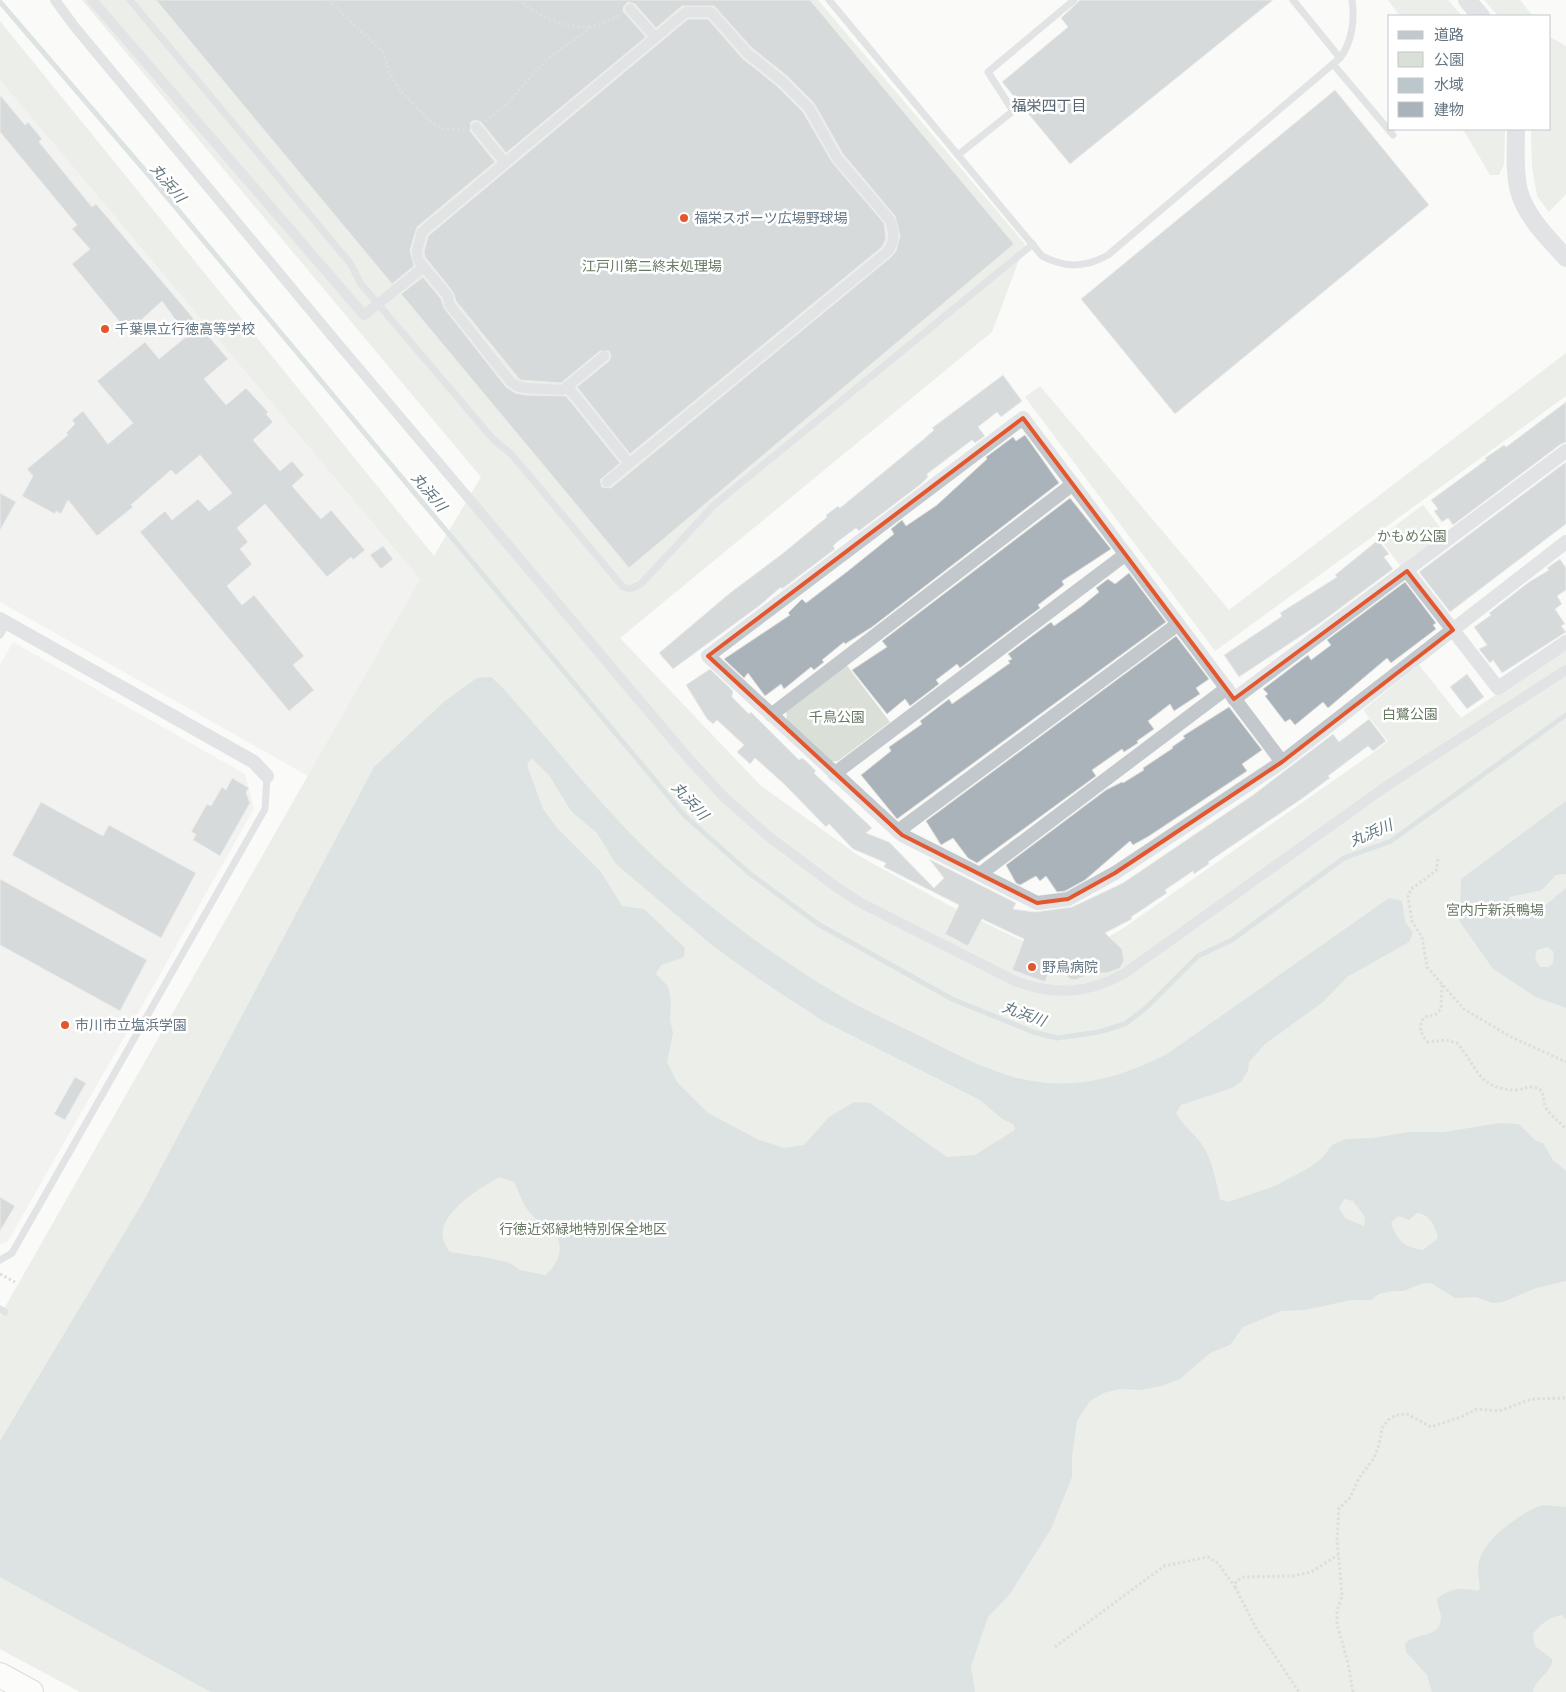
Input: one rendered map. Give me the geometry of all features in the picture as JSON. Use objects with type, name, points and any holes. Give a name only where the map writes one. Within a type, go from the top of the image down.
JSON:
[{"type":"highway","points":[[0,1676],[30,1692]]},
{"type":"street","points":[[55,0],[80,33],[336,342],[688,758],[724,797],[788,852],[861,903],[1015,981],[1042,990],[1073,991],[1098,987],[1125,974],[1388,785],[1566,670]]},
{"type":"street","points":[[92,0],[364,314],[424,267]]},
{"type":"street","points":[[1467,0],[1480,15]]},
{"type":"street","points":[[630,9],[655,38]]},
{"type":"street","points":[[604,356],[563,390],[517,386],[510,381],[449,304],[448,296],[418,260],[417,251],[422,232],[686,12],[711,12],[747,53],[789,87],[809,108],[836,158],[890,220],[894,232],[893,244],[887,252],[607,482]]},
{"type":"street","points":[[476,127],[505,163]]},
{"type":"street","points":[[1516,130],[1516,169],[1520,193],[1538,226],[1566,258]]},
{"type":"street","points":[[568,386],[629,463]]},
{"type":"street","points":[[1282,762],[1024,418],[708,656],[898,831],[1036,903],[1068,898],[1115,873],[1282,762],[1566,542]]},
{"type":"street","points":[[980,874],[1230,694],[1407,571],[1566,451]]},
{"type":"street","points":[[771,715],[1073,484]]},
{"type":"street","points":[[834,774],[1126,554]]},
{"type":"street","points":[[1407,571],[1498,688],[1566,642]]},
{"type":"street","points":[[898,831],[1178,624]]},
{"type":"street","points":[[2,625],[254,762],[267,776]]},
{"type":"lane","points":[[130,0],[350,263],[361,284],[493,440],[512,455],[623,587],[630,589],[641,584],[714,505],[1033,244]]},
{"type":"lane","points":[[828,0],[1042,256],[1057,264],[1076,267],[1095,262],[1108,255],[1340,58],[1347,49],[1353,26],[1352,0]]},
{"type":"lane","points":[[958,155],[1013,111],[988,72],[1074,0]]},
{"type":"lane","points":[[1293,0],[1340,58]]},
{"type":"lane","points":[[1333,64],[1388,129]]},
{"type":"lane","points":[[1389,130],[1393,135]]},
{"type":"lane","points":[[0,1260],[12,1253],[265,809],[267,776]]},
{"type":"path","points":[[328,0],[383,52],[390,74],[400,90],[432,123],[445,129],[466,130],[476,127],[504,107],[547,59],[592,27],[616,18],[630,9]]},
{"type":"path","points":[[519,0],[552,21],[569,26],[592,27]]},
{"type":"path","points":[[1438,859],[1436,871],[1411,889],[1408,896],[1412,921],[1422,937],[1427,967],[1464,1009],[1493,1027],[1566,1062]]},
{"type":"path","points":[[1442,984],[1441,1009],[1435,1014],[1424,1017],[1420,1025],[1421,1034],[1428,1042],[1446,1040],[1458,1043],[1477,1074],[1488,1082],[1514,1089],[1526,1086],[1538,1088],[1543,1094],[1544,1104],[1549,1113],[1566,1129]]},
{"type":"path","points":[[0,1274],[15,1282]]},
{"type":"path","points":[[1353,1692],[1348,1663],[1337,1624],[1337,1611],[1342,1596],[1338,1555],[1339,1508],[1350,1498],[1359,1478],[1374,1458],[1382,1428],[1388,1420],[1396,1415],[1407,1414],[1431,1427],[1461,1417],[1477,1409],[1499,1411],[1532,1398],[1566,1398]]},
{"type":"path","points":[[1235,1587],[1236,1581],[1244,1576],[1293,1576],[1311,1572],[1338,1555]]},
{"type":"path","points":[[1055,1647],[1164,1566],[1208,1557],[1218,1564],[1235,1587],[1256,1628],[1299,1692]]},
{"type":"highlighted area","points":[[1023,418],[1234,699],[1407,571],[1453,630],[1282,762],[1115,873],[1068,899],[1037,903],[902,835],[708,656]]},
{"type":"shaded area","name":"千葉県立行徳高等学校","points":[[0,80],[420,579],[308,776],[0,602]]},
{"type":"shaded area","name":"市川市立塩浜学園","points":[[13,642],[245,774],[254,809],[8,1241],[0,1244],[0,665]]},
{"type":"green space","name":"行徳近郊緑地特別保全地区","points":[[82,0],[818,0],[1025,244],[992,332],[620,638],[760,785],[859,856],[952,907],[1031,945],[1084,951],[1122,929],[1370,755],[1388,741],[1363,710],[1419,665],[1461,718],[1566,648],[1566,1692],[80,1692],[0,1649],[0,1316],[420,579],[0,80],[0,21],[434,556],[481,477]]},
{"type":"green space","points":[[1388,0],[1448,0],[1461,15],[1399,15]]},
{"type":"green space","points":[[1484,0],[1520,0],[1532,15],[1497,15]]},
{"type":"green space","points":[[1551,38],[1566,46],[1566,194],[1549,212],[1537,196],[1532,166],[1531,130],[1551,130]]},
{"type":"green space","points":[[1464,130],[1505,130],[1504,164],[1499,175],[1490,175]]},
{"type":"green space","points":[[1566,353],[1566,396],[1215,651],[1025,397],[1040,386],[1229,610]]},
{"type":"green space","name":"かもめ公園","points":[[1423,505],[1446,535],[1402,568],[1379,538]]},
{"type":"green space","name":"千鳥公園","points":[[845,663],[890,722],[838,761],[830,762],[787,722],[786,710]]},
{"type":"water","points":[[491,677],[502,687],[602,803],[644,847],[708,904],[752,938],[820,984],[882,1018],[981,1066],[1029,1081],[1079,1083],[1123,1073],[1167,1054],[1389,898],[1402,901],[1405,921],[1413,933],[1409,942],[1347,977],[1323,1002],[1265,1044],[1249,1062],[1248,1070],[1242,1081],[1232,1088],[1181,1105],[1176,1113],[1203,1146],[1212,1165],[1220,1199],[1228,1202],[1275,1186],[1312,1166],[1323,1157],[1332,1145],[1346,1139],[1373,1138],[1409,1132],[1444,1132],[1500,1123],[1519,1124],[1536,1141],[1543,1143],[1553,1160],[1566,1171],[1566,1281],[1536,1288],[1503,1302],[1493,1303],[1476,1297],[1455,1298],[1431,1283],[1424,1283],[1403,1291],[1379,1294],[1371,1300],[1351,1300],[1305,1310],[1281,1311],[1243,1327],[1230,1345],[1210,1353],[1180,1379],[1161,1386],[1140,1390],[1119,1389],[1104,1393],[1090,1401],[1077,1421],[1072,1456],[1072,1477],[1051,1529],[1010,1594],[988,1617],[971,1666],[975,1692],[211,1692],[0,1577],[0,1441],[143,1202],[374,767],[446,700],[477,678]],"holes":[[[531,758],[549,775],[571,811],[597,833],[616,864],[713,946],[823,1021],[980,1100],[1001,1118],[1014,1125],[1015,1130],[975,1155],[947,1157],[870,1103],[854,1102],[829,1117],[804,1145],[785,1148],[759,1140],[708,1113],[677,1082],[667,1062],[673,1033],[670,1020],[671,1000],[668,986],[656,974],[661,965],[684,957],[685,948],[644,909],[622,906],[601,872],[557,828],[543,809],[527,765]],[[500,1177],[514,1182],[528,1210],[557,1236],[560,1248],[559,1254],[554,1266],[545,1275],[520,1270],[510,1263],[450,1252],[447,1247],[443,1239],[443,1233],[446,1222],[451,1214],[466,1199]],[[1344,1199],[1353,1201],[1365,1217],[1364,1226],[1345,1218],[1339,1208]],[[1417,1213],[1429,1218],[1438,1238],[1423,1250],[1406,1245],[1399,1239],[1391,1223],[1398,1216],[1409,1220]]]},
{"type":"water","points":[[1566,801],[1566,874],[1556,875],[1542,890],[1510,897],[1508,902],[1513,916],[1520,920],[1541,909],[1566,888],[1566,1008],[1536,997],[1493,969],[1460,922],[1461,879]],"holes":[[[1547,947],[1554,952],[1553,963],[1549,967],[1540,967],[1535,958],[1537,950]]]},
{"type":"water","points":[[1542,1505],[1566,1507],[1566,1620],[1562,1615],[1554,1617],[1542,1624],[1533,1634],[1535,1646],[1552,1659],[1550,1668],[1534,1687],[1533,1692],[1432,1692],[1427,1675],[1406,1652],[1405,1644],[1409,1640],[1432,1632],[1440,1625],[1441,1618],[1437,1599],[1442,1595],[1457,1589],[1478,1591],[1480,1588],[1479,1561],[1488,1544],[1505,1527]]},
{"type":"building","points":[[156,0],[810,0],[1014,244],[629,568],[401,294],[423,277],[441,299],[444,308],[506,387],[515,393],[525,395],[566,396],[620,463],[600,480],[602,487],[611,488],[896,251],[900,236],[895,216],[843,154],[814,103],[787,76],[752,48],[714,6],[682,6],[656,28],[635,4],[628,2],[624,6],[623,11],[646,37],[506,153],[481,122],[475,120],[471,122],[470,131],[495,162],[417,227],[410,250],[414,266],[392,284]]},
{"type":"building","points":[[1080,0],[1273,0],[1070,164],[1002,82],[1068,27],[1061,18]]},
{"type":"building","name":"福栄スポーツ広場野球場","points":[[688,19],[708,19],[742,58],[777,86],[803,112],[832,162],[884,223],[886,239],[882,247],[630,454],[577,387],[609,361],[611,355],[609,351],[600,351],[561,383],[520,380],[456,301],[453,292],[425,257],[424,252],[428,236]]},
{"type":"building","points":[[1335,90],[1429,205],[1175,414],[1081,299]]},
{"type":"building","points":[[0,95],[25,125],[28,122],[42,139],[39,142],[92,207],[96,204],[228,359],[204,379],[226,405],[246,388],[268,412],[266,414],[273,422],[253,440],[280,471],[292,461],[304,475],[292,486],[321,519],[331,510],[365,550],[353,560],[351,557],[327,577],[265,504],[237,528],[248,542],[240,549],[252,564],[227,586],[242,605],[254,595],[304,656],[293,665],[314,690],[289,711],[140,532],[165,511],[172,520],[198,499],[209,511],[232,493],[200,455],[176,475],[171,470],[131,505],[133,507],[97,536],[68,500],[61,514],[56,511],[55,514],[22,496],[33,476],[27,469],[68,435],[66,433],[75,424],[72,420],[83,411],[108,444],[133,423],[97,381],[145,342],[159,359],[187,336],[162,301],[128,332],[72,264],[90,249],[72,229],[77,225],[0,132]]},
{"type":"building","points":[[1003,375],[1022,401],[1001,417],[997,412],[978,427],[985,436],[975,443],[972,440],[927,474],[928,477],[921,484],[859,531],[856,528],[833,546],[835,549],[782,589],[781,587],[759,606],[673,669],[659,653],[730,593],[827,517],[826,515],[838,506],[840,508],[925,438],[934,430],[932,428]]},
{"type":"building","points":[[1566,402],[1566,442],[1453,525],[1448,518],[1442,522],[1434,511],[1438,509],[1431,500],[1486,460],[1485,458],[1504,445],[1506,447]]},
{"type":"building","points":[[1025,435],[1059,483],[872,627],[845,644],[844,642],[822,660],[824,662],[814,670],[811,667],[784,689],[781,684],[765,696],[748,673],[744,678],[724,659],[790,615],[788,613],[802,599],[806,603],[848,571],[894,534],[891,529],[902,520],[906,526],[937,505],[987,459],[986,457],[1013,437],[1016,441]]},
{"type":"building","points":[[1566,462],[1566,524],[1450,612],[1419,572]]},
{"type":"building","points":[[0,493],[16,502],[0,530]]},
{"type":"building","points":[[1070,498],[1111,549],[1062,581],[1064,585],[1038,605],[1040,608],[960,668],[957,664],[936,680],[939,684],[910,706],[905,699],[887,714],[852,670],[887,647],[882,641]]},
{"type":"building","points":[[1378,540],[1389,554],[1384,557],[1393,569],[1316,626],[1239,677],[1224,655],[1282,616],[1280,613],[1337,577],[1335,575]]},
{"type":"building","points":[[383,546],[393,559],[381,569],[370,555]]},
{"type":"building","points":[[1560,559],[1566,568],[1566,590],[1557,596],[1562,604],[1555,609],[1565,624],[1561,626],[1566,632],[1502,673],[1493,660],[1490,663],[1479,649],[1487,645],[1474,627],[1529,582],[1549,570],[1547,568]]},
{"type":"building","points":[[1129,573],[1166,622],[897,819],[861,775],[891,751],[889,747],[922,724],[920,721],[949,699],[952,704],[1010,663],[1008,661],[1012,659],[1008,654],[1051,622],[1054,626],[1082,606],[1099,592],[1096,588],[1108,579],[1115,584]]},
{"type":"building","points":[[1405,582],[1436,623],[1433,625],[1436,629],[1391,663],[1387,658],[1328,708],[1323,702],[1295,725],[1290,719],[1285,722],[1265,696],[1268,694],[1263,689],[1308,655],[1311,660],[1331,645],[1327,640]]},
{"type":"building","points":[[1176,636],[1209,679],[1196,688],[1200,694],[1174,711],[1170,704],[1148,721],[1154,729],[1137,741],[1138,743],[1124,752],[1122,749],[1092,770],[1096,776],[977,863],[968,858],[953,838],[941,845],[926,821]]},
{"type":"building","points":[[710,669],[733,691],[732,697],[749,714],[751,712],[799,760],[802,758],[806,761],[816,771],[814,773],[872,828],[866,833],[889,842],[934,888],[944,878],[929,859],[1016,903],[1013,909],[1035,912],[1072,907],[1123,883],[1253,795],[1333,734],[1339,742],[1369,719],[1386,741],[1373,751],[1368,746],[1300,800],[1208,862],[1209,864],[1194,874],[1193,871],[1165,890],[1167,893],[1131,917],[1132,919],[1105,933],[1122,949],[1124,961],[1120,968],[1107,973],[1093,973],[1075,980],[1070,979],[1052,963],[1045,982],[1012,970],[1024,939],[982,919],[968,946],[945,934],[959,905],[884,867],[886,863],[853,849],[829,824],[826,827],[784,784],[755,758],[750,764],[737,752],[744,745],[717,720],[713,724],[707,719],[686,685]]},
{"type":"building","points":[[1467,674],[1484,697],[1467,709],[1450,687]]},
{"type":"building","points":[[1229,707],[1262,750],[1242,764],[1247,771],[1149,836],[1133,845],[1130,841],[1085,880],[1065,891],[1057,892],[1046,876],[1040,881],[1036,876],[1020,885],[1016,883],[1006,865],[1106,790],[1123,783],[1144,770],[1143,768],[1185,738],[1183,736]]},
{"type":"building","points":[[232,778],[249,788],[246,792],[250,803],[220,856],[193,840],[196,834],[191,832],[207,804],[211,806],[222,787],[226,790]]},
{"type":"building","points":[[41,802],[103,836],[109,825],[196,873],[161,938],[12,855]]},
{"type":"building","points":[[0,879],[147,960],[120,1011],[0,945]]},
{"type":"building","points":[[75,1077],[86,1083],[65,1120],[54,1114]]},
{"type":"building","points":[[0,1197],[15,1206],[0,1231]]},
{"type":"waterway","name":"丸浜川","points":[[0,2],[147,173],[684,815],[749,873],[818,924],[952,999],[1033,1032],[1057,1038],[1099,1032],[1125,1024],[1147,1007],[1198,956],[1232,940],[1344,858],[1391,841],[1566,715]]},
{"type":"place","name":"福栄スポーツ広場野球場","points":[[684,218]]},
{"type":"place","name":"千葉県立行徳高等学校","points":[[105,329]]},
{"type":"place","name":"野鳥病院","points":[[1032,967]]},
{"type":"place","name":"市川市立塩浜学園","points":[[65,1025]]},
{"type":"district","name":"福栄四丁目","points":[[1049,106]]},
{"type":"park label","name":"江戸川第二終末処理場","points":[[652,266]]},
{"type":"park label","name":"白鷺公園","points":[[1410,714]]},
{"type":"park label","name":"宮内庁新浜鴨場","points":[[1495,910]]}]
